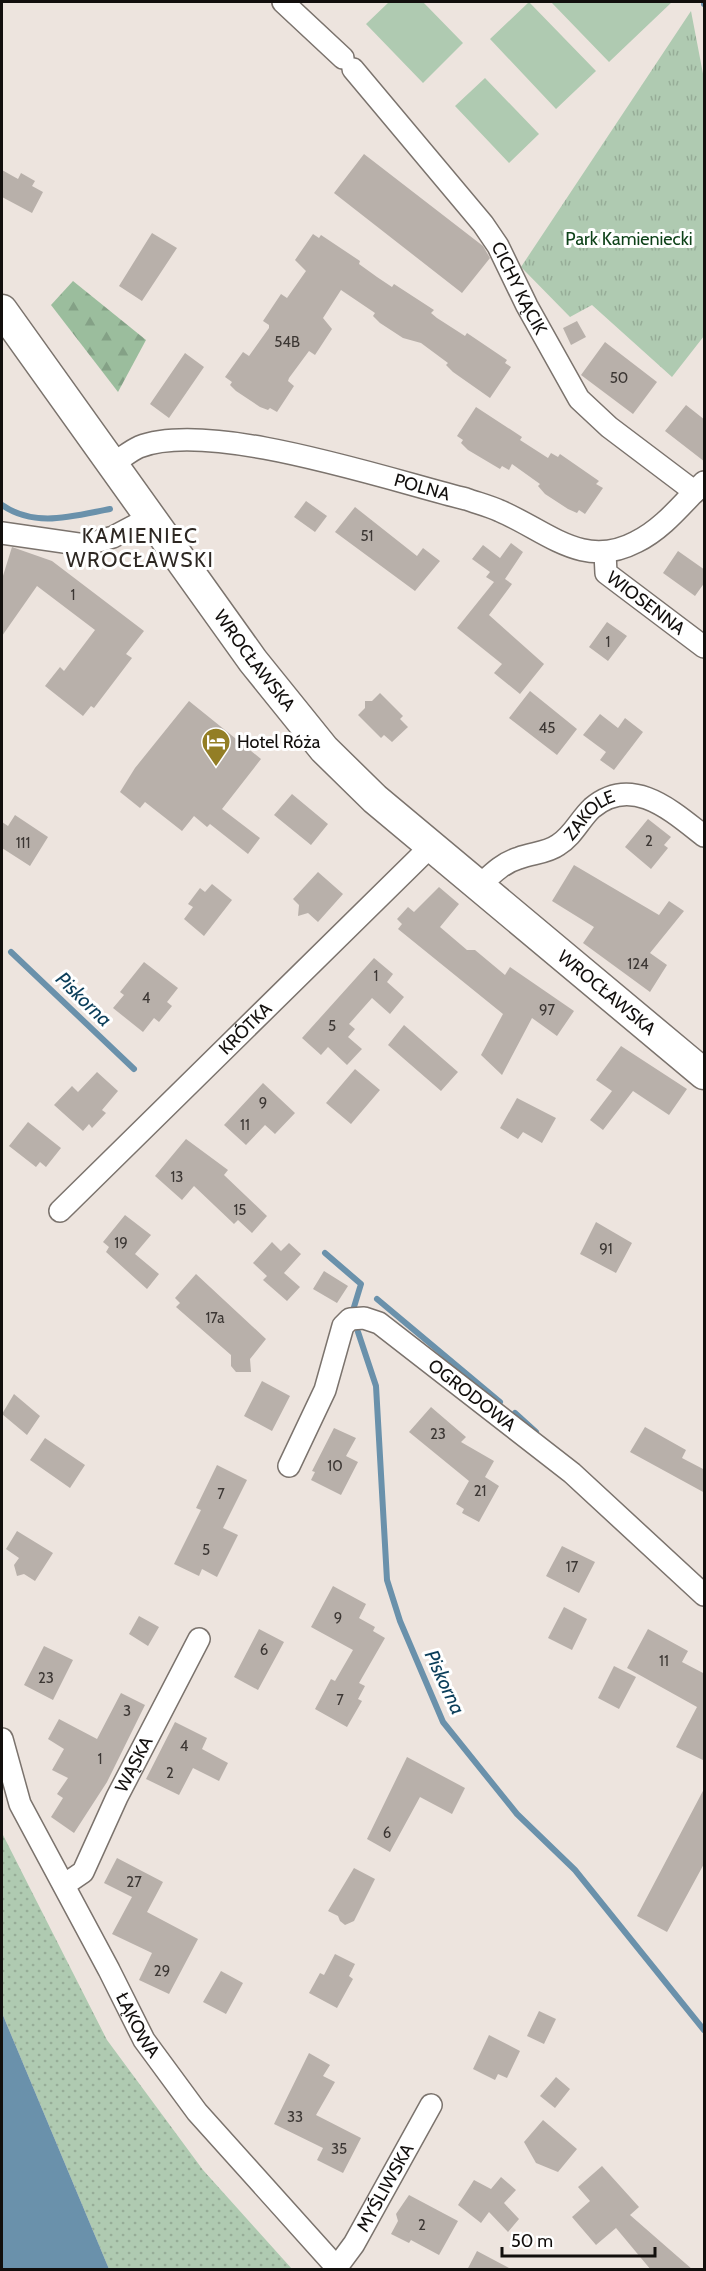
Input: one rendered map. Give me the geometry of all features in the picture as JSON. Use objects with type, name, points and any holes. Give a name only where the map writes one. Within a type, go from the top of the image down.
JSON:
[{"type":"main road","name":"WROCŁAWSKA","points":[[2,310],[253,661],[324,749],[375,799],[478,887],[705,1074]]},
{"type":"street","name":"CICHY KĄCIK","points":[[283,2],[348,64],[483,224],[498,246],[527,306],[579,399],[609,427],[700,487]]},
{"type":"street","name":"POLNA","points":[[112,464],[139,447],[175,440],[248,445],[466,500],[500,511],[576,550],[605,553],[624,548],[647,535],[666,521],[700,487]]},
{"type":"street","points":[[2,533],[85,545],[113,537],[150,517]]},
{"type":"street","name":"WIOSENNA","points":[[605,553],[606,573],[705,647]]},
{"type":"street","name":"ZAKOLE","points":[[478,887],[504,864],[561,844],[590,809],[604,799],[618,794],[632,792],[647,797],[705,837]]},
{"type":"street","name":"KRÓTKA","points":[[60,1212],[431,846]]},
{"type":"street","name":"OGRODOWA","points":[[289,1466],[325,1390],[343,1326],[350,1319],[364,1318],[379,1323],[572,1473],[705,1595]]},
{"type":"street","name":"WĄSKA","points":[[64,1885],[83,1872],[117,1797],[199,1639]]},
{"type":"street","name":"ŁĄKOWA","points":[[2,1739],[20,1804],[144,2040],[197,2112],[338,2268]]},
{"type":"street","name":"MYŚLIWSKA","points":[[338,2268],[354,2244],[431,2105]]},
{"type":"green space","points":[[389,2],[423,2],[463,43],[423,83],[366,24]]},
{"type":"green space","points":[[529,2],[596,71],[556,109],[490,39]]},
{"type":"green space","points":[[551,2],[672,2],[609,62]]},
{"type":"green space","name":"Park Kamieniecki","points":[[691,11],[704,79],[704,336],[672,377],[592,305],[570,317],[521,267]]},
{"type":"green space","points":[[485,78],[539,134],[509,163],[455,106]]},
{"type":"green space","points":[[73,281],[146,340],[118,392],[51,305]]},
{"type":"green space","points":[[2,1833],[107,2040],[203,2170],[292,2269],[109,2269],[2,2013]]},
{"type":"water","points":[[2,2013],[109,2269],[2,2269]]},
{"type":"building","points":[[364,154],[483,246],[490,258],[462,293],[334,193]]},
{"type":"building","points":[[2,170],[18,179],[21,173],[35,181],[32,186],[43,192],[32,213],[2,197]]},
{"type":"building","points":[[152,233],[177,248],[142,301],[119,286]]},
{"type":"building","points":[[313,234],[319,238],[321,235],[360,261],[359,264],[392,287],[394,284],[434,310],[431,313],[437,318],[465,336],[467,333],[507,360],[505,363],[511,367],[490,398],[453,372],[446,365],[448,363],[421,343],[403,338],[380,323],[373,316],[375,313],[341,290],[323,318],[332,329],[315,355],[309,351],[289,378],[288,381],[294,386],[277,412],[270,408],[268,410],[260,407],[236,391],[230,385],[232,382],[225,377],[243,352],[249,356],[269,328],[269,325],[263,321],[281,294],[287,298],[306,271],[295,260]]},
{"type":"building","points":[[577,321],[586,337],[571,345],[563,328]]},
{"type":"building","points":[[605,342],[657,382],[633,414],[581,375]]},
{"type":"building","points":[[185,353],[204,367],[169,418],[150,404]]},
{"type":"building","points":[[686,405],[705,420],[705,462],[665,431]]},
{"type":"building","points":[[476,407],[522,437],[520,440],[548,458],[551,453],[558,457],[560,454],[599,481],[596,484],[603,488],[585,514],[579,510],[577,513],[568,509],[545,494],[538,486],[540,484],[512,464],[509,470],[502,466],[500,469],[468,450],[461,443],[463,440],[457,436]]},
{"type":"building","points":[[306,501],[327,516],[315,532],[294,517]]},
{"type":"building","points":[[355,507],[417,556],[423,548],[440,561],[415,591],[335,532]]},
{"type":"building","points":[[511,543],[523,552],[505,579],[512,584],[489,615],[544,664],[520,694],[494,673],[502,664],[457,628],[494,582],[486,577],[490,572],[472,559],[483,545],[500,558]]},
{"type":"building","points":[[12,547],[52,561],[144,631],[126,654],[132,658],[94,708],[91,706],[83,716],[45,686],[60,667],[64,671],[95,630],[37,586],[2,636],[2,579]]},
{"type":"building","points":[[678,551],[705,570],[705,582],[695,596],[663,573]]},
{"type":"building","points":[[607,622],[627,636],[608,661],[589,647]]},
{"type":"building","points":[[530,691],[577,729],[557,755],[509,718]]},
{"type":"building","points":[[380,693],[403,716],[400,719],[408,727],[392,742],[384,735],[381,738],[358,715],[365,708],[365,701],[372,701]]},
{"type":"building","name":"Hotel Róża","points":[[189,701],[261,759],[222,809],[260,838],[248,854],[210,824],[207,827],[194,816],[182,831],[145,802],[140,808],[120,792],[135,768]]},
{"type":"building","points":[[600,714],[618,728],[625,718],[643,732],[614,770],[600,760],[606,752],[583,735]]},
{"type":"building","points":[[292,794],[328,824],[311,845],[274,815]]},
{"type":"building","points":[[15,815],[48,837],[30,866],[2,848],[2,822],[8,826]]},
{"type":"building","points":[[648,819],[671,837],[664,845],[668,848],[651,869],[625,847]]},
{"type":"building","points":[[574,865],[659,915],[669,901],[684,911],[650,953],[667,965],[650,992],[583,943],[594,927],[552,901]]},
{"type":"building","points":[[318,872],[343,894],[318,922],[308,913],[298,916],[299,905],[293,899]]},
{"type":"building","points":[[212,884],[232,900],[204,936],[184,919],[193,907],[188,904],[200,888],[205,892]]},
{"type":"building","points":[[439,887],[459,904],[440,927],[467,950],[475,950],[505,975],[510,967],[574,1011],[557,1036],[532,1018],[502,1075],[481,1055],[503,1014],[398,929],[402,924],[397,919],[408,907],[414,912]]},
{"type":"building","points":[[374,958],[393,974],[387,982],[404,997],[390,1014],[372,998],[349,1024],[355,1029],[348,1037],[362,1049],[347,1065],[328,1047],[321,1055],[302,1038]]},
{"type":"building","points":[[144,962],[178,988],[167,1002],[172,1006],[159,1022],[154,1018],[143,1032],[113,1008],[124,995],[120,992]]},
{"type":"building","points":[[404,1025],[458,1072],[441,1091],[388,1045]]},
{"type":"building","points":[[621,1046],[687,1089],[669,1115],[633,1091],[603,1130],[590,1120],[612,1091],[596,1080]]},
{"type":"building","points":[[355,1069],[380,1090],[351,1124],[326,1103]]},
{"type":"building","points":[[97,1072],[118,1091],[102,1110],[106,1113],[92,1128],[89,1124],[83,1131],[54,1105],[72,1086],[78,1092]]},
{"type":"building","points":[[263,1083],[295,1113],[275,1134],[265,1125],[246,1145],[224,1125]]},
{"type":"building","points":[[517,1098],[556,1118],[542,1143],[523,1132],[518,1139],[500,1128]]},
{"type":"building","points":[[28,1122],[61,1148],[46,1167],[40,1162],[36,1167],[9,1146]]},
{"type":"building","points":[[186,1139],[228,1170],[224,1175],[267,1216],[252,1233],[238,1220],[234,1224],[194,1186],[182,1200],[155,1176]]},
{"type":"building","points":[[125,1215],[151,1235],[135,1254],[159,1274],[147,1289],[106,1252],[109,1247],[103,1242]]},
{"type":"building","points":[[596,1222],[632,1243],[616,1273],[580,1254]]},
{"type":"building","points":[[272,1242],[281,1251],[289,1243],[301,1254],[284,1273],[300,1287],[287,1301],[263,1280],[267,1276],[253,1263]]},
{"type":"building","points":[[324,1271],[348,1286],[337,1303],[313,1289]]},
{"type":"building","points":[[196,1274],[266,1339],[250,1359],[251,1372],[236,1372],[231,1366],[231,1355],[176,1307],[180,1303],[175,1298]]},
{"type":"building","points":[[262,1381],[290,1396],[272,1431],[244,1416]]},
{"type":"building","points":[[14,1394],[40,1416],[27,1435],[2,1414]]},
{"type":"building","points":[[431,1407],[466,1437],[461,1442],[494,1461],[485,1477],[499,1486],[479,1522],[462,1513],[464,1509],[456,1504],[469,1481],[409,1432]]},
{"type":"building","points":[[645,1427],[686,1450],[682,1458],[705,1470],[705,1493],[630,1452]]},
{"type":"building","points":[[334,1428],[356,1438],[346,1456],[358,1462],[341,1495],[311,1480],[315,1472],[312,1471]]},
{"type":"building","points":[[45,1438],[85,1465],[70,1488],[30,1460]]},
{"type":"building","points":[[217,1465],[247,1480],[223,1528],[238,1535],[217,1577],[202,1569],[199,1576],[174,1564],[201,1510],[196,1508]]},
{"type":"building","points":[[17,1531],[53,1553],[35,1581],[24,1574],[17,1576],[14,1565],[19,1558],[6,1549]]},
{"type":"building","points":[[562,1546],[595,1562],[579,1593],[546,1576]]},
{"type":"building","points":[[333,1586],[366,1604],[359,1618],[375,1627],[373,1631],[385,1638],[359,1683],[365,1686],[358,1699],[362,1701],[347,1727],[315,1709],[331,1679],[335,1681],[353,1650],[311,1627]]},
{"type":"building","points":[[564,1607],[587,1619],[572,1650],[548,1638]]},
{"type":"building","points":[[139,1616],[159,1627],[148,1646],[129,1634]]},
{"type":"building","points":[[259,1629],[284,1642],[258,1690],[234,1677]]},
{"type":"building","points":[[648,1629],[688,1651],[682,1662],[705,1674],[705,1761],[676,1747],[697,1707],[627,1668]]},
{"type":"building","points":[[44,1646],[73,1660],[53,1700],[24,1685]]},
{"type":"building","points":[[614,1666],[636,1677],[619,1709],[598,1698]]},
{"type":"building","points":[[121,1693],[145,1705],[107,1782],[74,1833],[51,1817],[63,1798],[57,1794],[68,1778],[52,1770],[64,1749],[48,1739],[59,1719],[97,1739]]},
{"type":"building","points":[[175,1722],[207,1738],[202,1749],[228,1763],[219,1781],[193,1768],[179,1795],[146,1779]]},
{"type":"building","points":[[407,1757],[465,1788],[452,1814],[420,1797],[390,1852],[367,1839]]},
{"type":"building","points":[[705,1787],[705,1862],[667,1932],[637,1916]]},
{"type":"building","points":[[117,1858],[163,1882],[147,1912],[198,1939],[169,1994],[139,1980],[152,1953],[112,1934],[132,1897],[104,1883]]},
{"type":"building","points":[[354,1868],[375,1879],[354,1921],[345,1925],[338,1916],[328,1911]]},
{"type":"building","points":[[335,1954],[355,1964],[349,1976],[353,1979],[337,2008],[309,1993],[320,1973],[324,1975]]},
{"type":"building","points":[[221,1971],[243,1983],[226,2014],[203,2002]]},
{"type":"building","points":[[539,2011],[556,2019],[544,2044],[527,2036]]},
{"type":"building","points":[[489,2035],[520,2051],[507,2078],[498,2074],[495,2080],[473,2069]]},
{"type":"building","points":[[309,2053],[330,2065],[323,2076],[335,2082],[316,2115],[361,2138],[343,2173],[317,2160],[323,2148],[274,2124]]},
{"type":"building","points":[[556,2077],[570,2089],[555,2108],[540,2096]]},
{"type":"building","points":[[543,2120],[577,2149],[558,2172],[536,2163],[524,2142]]},
{"type":"building","points":[[602,2166],[639,2207],[630,2215],[693,2270],[651,2270],[616,2228],[596,2245],[572,2217],[590,2201],[578,2187]]},
{"type":"building","points":[[501,2177],[516,2190],[504,2203],[519,2219],[508,2232],[489,2212],[481,2223],[458,2205],[474,2180],[491,2189]]},
{"type":"building","points":[[409,2195],[458,2221],[439,2255],[411,2240],[409,2243],[391,2234],[398,2221],[396,2214]]},
{"type":"building","points":[[477,2251],[513,2270],[467,2270]]},
{"type":"waterway","points":[[2,505],[15,512],[41,518],[68,517],[110,509]]},
{"type":"waterway","name":"Piskorna","points":[[11,952],[134,1069]]},
{"type":"waterway","name":"Piskorna","points":[[325,1253],[361,1284],[354,1307]]},
{"type":"waterway","points":[[377,1299],[500,1402]]},
{"type":"waterway","name":"Piskorna","points":[[358,1332],[376,1386],[387,1580],[400,1621],[443,1722],[517,1814],[575,1870],[704,2030]]},
{"type":"waterway","points":[[515,1413],[536,1432]]},
{"type":"place","name":"Hotel Róża","points":[[216,768]]},
{"type":"district","name":"KAMIENIEC WROCŁAWSKI","points":[[140,547]]}]
